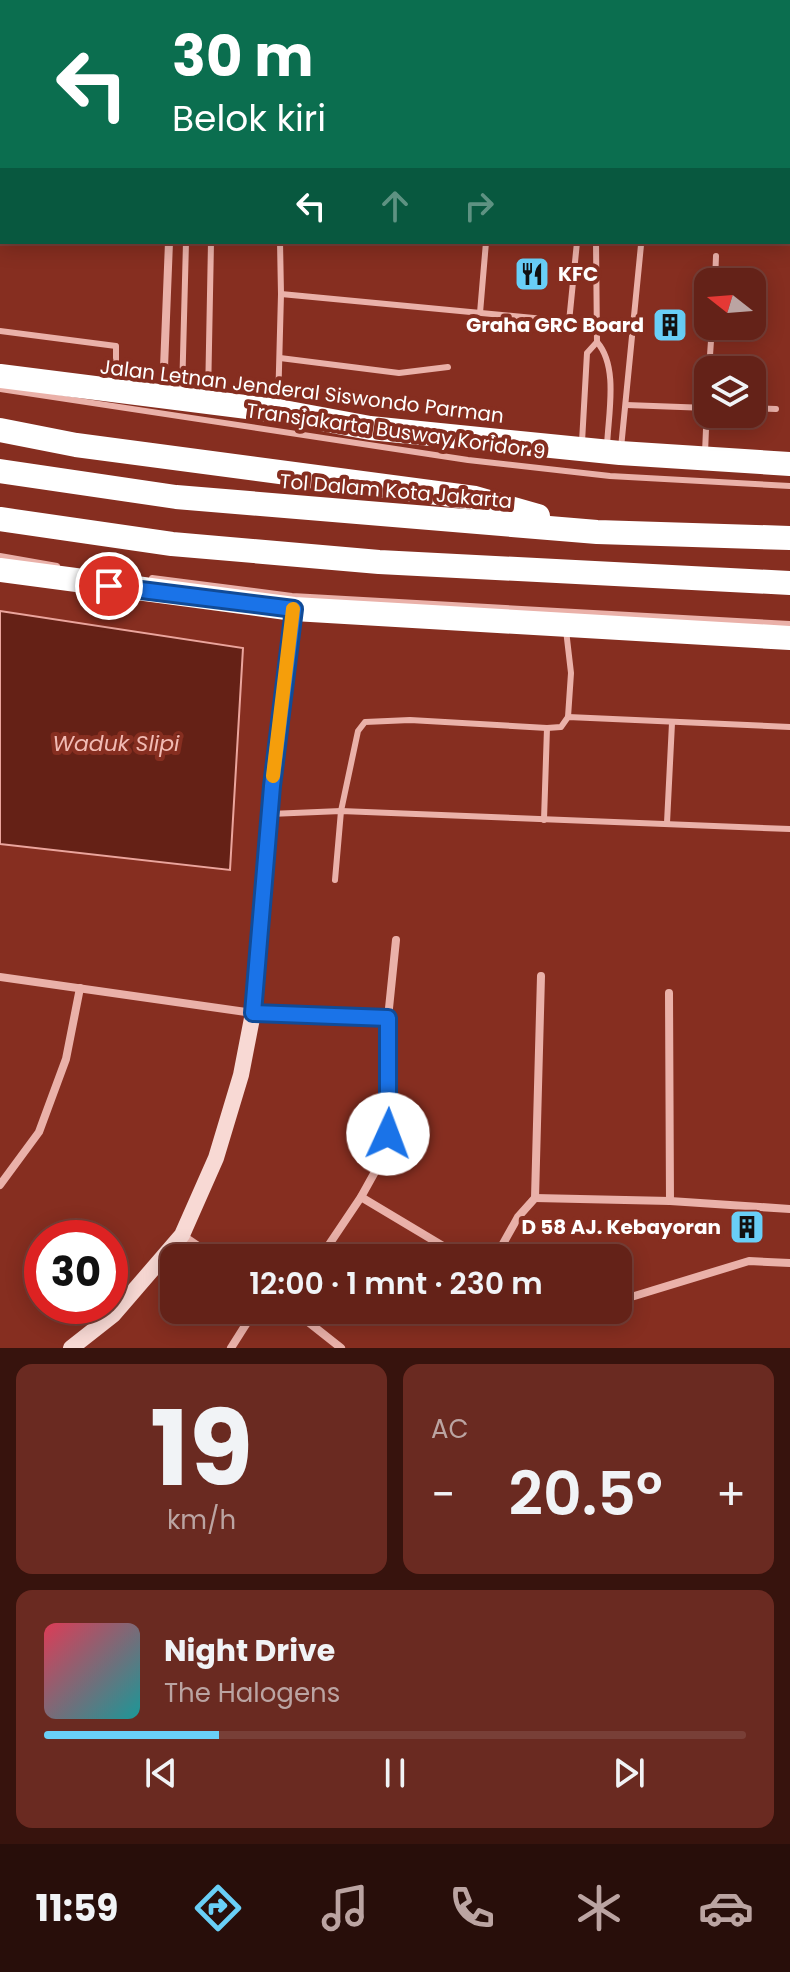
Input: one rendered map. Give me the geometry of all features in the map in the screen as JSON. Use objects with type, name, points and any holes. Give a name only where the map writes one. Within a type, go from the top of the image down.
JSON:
[{"type":"highway","name":"Jalan Letnan Jenderal Siswondo Parman","points":[[0,376],[278,411],[370,428],[706,460],[790,464]]},
{"type":"highway","points":[[0,430],[76,445],[475,498],[597,532]]},
{"type":"highway","name":"Tol Dalam Kota Jakarta","points":[[0,471],[176,497],[597,532],[790,538]]},
{"type":"highway","points":[[0,519],[172,544],[379,562],[790,583]]},
{"type":"highway","points":[[0,570],[294,609],[790,638]]},
{"type":"street","points":[[169,244],[173,397]]},
{"type":"street","points":[[71,1348],[113,1315],[182,1235],[216,1158],[241,1075],[253,1013],[269,814],[294,609]]},
{"type":"street","points":[[329,1244],[386,1152],[388,1018],[396,940]]},
{"type":"street","points":[[503,1244],[518,1217],[535,1198],[541,976]]},
{"type":"street","points":[[0,977],[253,1013],[388,1018]]},
{"type":"street","points":[[0,1185],[39,1132],[66,1059],[80,988]]},
{"type":"street","points":[[669,993],[670,1201]]},
{"type":"street","points":[[361,1197],[440,1244]]},
{"type":"street","points":[[535,1198],[670,1201],[790,1209]]},
{"type":"street","points":[[182,1235],[195,1244]]},
{"type":"street","points":[[632,1297],[749,1261],[790,1263]]},
{"type":"street","points":[[231,1348],[246,1324]]},
{"type":"street","points":[[311,1324],[341,1348]]},
{"type":"lane","points":[[173,397],[186,244]]},
{"type":"lane","points":[[208,402],[211,244]]},
{"type":"lane","points":[[278,411],[280,244]]},
{"type":"lane","points":[[480,313],[486,244]]},
{"type":"lane","points":[[569,322],[577,244]]},
{"type":"lane","points":[[596,244],[597,342],[606,352],[613,452]]},
{"type":"lane","points":[[613,452],[626,405],[641,245]]},
{"type":"lane","points":[[716,256],[716,268]]},
{"type":"lane","points":[[281,294],[596,324]]},
{"type":"lane","points":[[0,331],[116,346],[116,390]]},
{"type":"lane","points":[[581,449],[587,353],[597,342]]},
{"type":"lane","points":[[280,358],[399,373],[448,367]]},
{"type":"lane","name":"Transjakarta Busway Koridor 9","points":[[0,389],[468,460],[610,476],[790,486]]},
{"type":"lane","points":[[626,405],[694,408]]},
{"type":"lane","points":[[766,409],[776,409]]},
{"type":"lane","points":[[706,460],[707,428]]},
{"type":"lane","points":[[0,556],[68,567]]},
{"type":"lane","points":[[143,577],[292,596],[790,624]]},
{"type":"lane","points":[[335,880],[341,811],[358,731],[365,722],[410,720],[561,727],[568,717],[571,673],[566,626]]},
{"type":"lane","points":[[568,717],[790,727]]},
{"type":"lane","points":[[667,823],[672,723]]},
{"type":"lane","points":[[544,820],[547,728]]},
{"type":"lane","points":[[269,814],[341,811],[790,829]]},
{"type":"water","name":"Waduk Slipi","points":[[0,611],[243,648],[230,870],[0,844]]},
{"type":"slow traffic","points":[[273,776],[293,609]]},
{"type":"place","name":"KFC","points":[[532,274]]},
{"type":"place","name":"Graha GRC Board","points":[[670,325]]},
{"type":"place","name":"D 58 AJ. Kebayoran","points":[[747,1227]]},
{"type":"route","points":[[109,586],[294,609],[272,786],[253,1013],[388,1018],[388,1134]]}]
